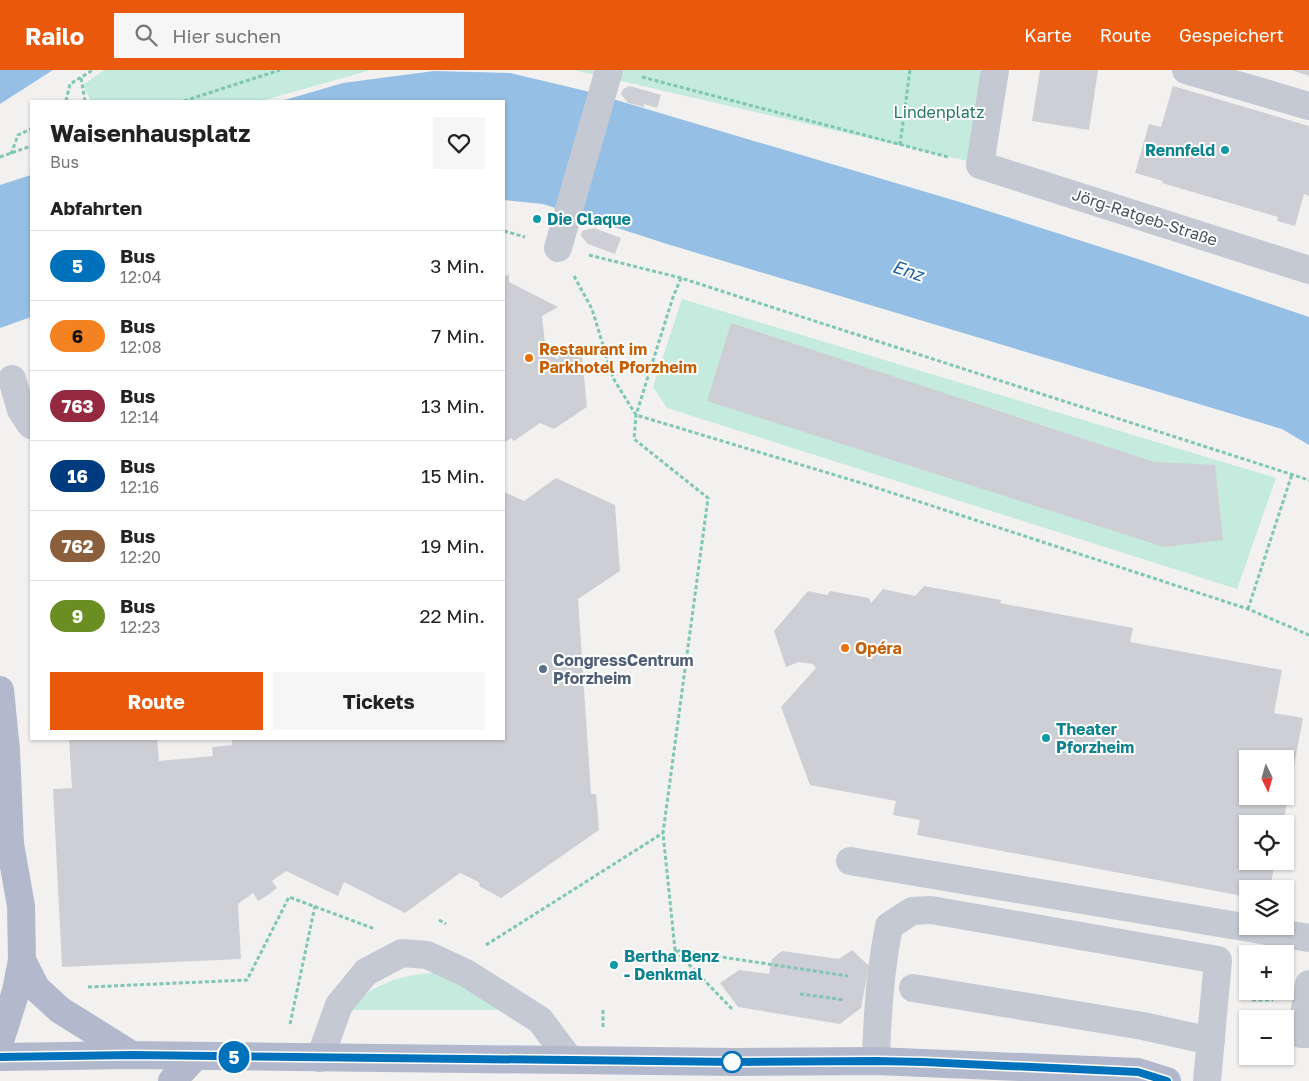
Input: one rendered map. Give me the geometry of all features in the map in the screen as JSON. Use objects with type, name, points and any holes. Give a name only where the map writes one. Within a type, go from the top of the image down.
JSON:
[{"type":"main road","points":[[0,690],[6,750],[5,854],[21,906],[22,960],[16,991],[0,1041]]},
{"type":"main road","points":[[22,960],[36,988],[60,1010],[132,1055]]},
{"type":"main road","points":[[0,1057],[132,1055],[736,1062],[876,1061],[1138,1072],[1167,1081]]},
{"type":"main road","points":[[172,1081],[196,1056]]},
{"type":"street","points":[[980,165],[995,70]]},
{"type":"street","points":[[1186,70],[1309,106]]},
{"type":"street","points":[[558,248],[607,77]]},
{"type":"street","name":"Jörg-Ratgeb-Straße","points":[[980,165],[1309,270]]},
{"type":"street","points":[[12,379],[21,413]]},
{"type":"street","points":[[850,861],[1309,938]]},
{"type":"street","points":[[876,1061],[879,998],[889,926],[912,911],[931,910],[1218,960],[1207,1081]]},
{"type":"street","points":[[320,1058],[340,1005],[366,972],[402,953],[428,956],[466,974],[540,1020],[570,1060]]},
{"type":"street","points":[[1309,984],[1301,1034],[1309,1034]]},
{"type":"street","points":[[913,988],[1143,1026],[1211,1041]]},
{"type":"path","points":[[66,100],[70,84],[93,70]]},
{"type":"path","points":[[187,100],[280,70]]},
{"type":"path","points":[[900,146],[910,70]]},
{"type":"path","points":[[642,77],[900,146],[980,165]]},
{"type":"path","points":[[81,78],[85,100]]},
{"type":"path","points":[[11,154],[18,135],[30,129]]},
{"type":"path","points":[[0,157],[30,146]]},
{"type":"path","points":[[558,248],[681,278],[1309,480]]},
{"type":"path","points":[[558,248],[592,309],[614,378],[636,415],[868,485],[1248,609],[1309,635]]},
{"type":"path","points":[[681,278],[673,297],[636,415],[634,439],[708,498],[663,833],[675,950],[733,1010]]},
{"type":"path","points":[[1248,609],[1292,474]]},
{"type":"path","points":[[482,948],[663,833]]},
{"type":"path","points":[[60,1010],[80,987],[247,980],[289,897],[377,930]]},
{"type":"path","points":[[301,967],[315,906]]},
{"type":"path","points":[[675,950],[850,976]]},
{"type":"path","points":[[800,994],[847,1000]]},
{"type":"green space","points":[[104,70],[371,70],[265,100],[90,100],[83,85]]},
{"type":"green space","name":"Lindenplatz","points":[[573,70],[989,70],[976,163]]},
{"type":"green space","points":[[682,299],[1276,478],[1237,589],[667,408],[653,387]]},
{"type":"green space","points":[[432,973],[444,975],[506,1010],[348,1010],[366,994],[386,983],[408,976]]},
{"type":"water","points":[[0,70],[53,70],[0,104]]},
{"type":"water","name":"Enz","points":[[434,71],[510,73],[586,91],[963,203],[1138,259],[1309,317],[1309,445],[1282,429],[667,244],[543,204],[505,200],[505,100],[284,100],[343,83]]},
{"type":"water","points":[[30,175],[30,317],[0,328],[0,185]]},
{"type":"building","points":[[1040,70],[1098,70],[1089,130],[1032,121]]},
{"type":"building","points":[[1291,70],[1309,70],[1309,76]]},
{"type":"building","points":[[630,86],[661,95],[657,108],[644,104],[644,107],[628,103],[621,94],[623,89]]},
{"type":"building","name":"Rennfeld","points":[[1173,86],[1309,126],[1309,196],[1304,194],[1295,226],[1277,221],[1278,217],[1162,183],[1163,181],[1135,173],[1149,124],[1161,127]]},
{"type":"building","points":[[594,228],[621,238],[615,254],[588,244],[581,236],[582,231]]},
{"type":"building","name":"Restaurant im Parkhotel Pforzheim","points":[[509,274],[509,282],[558,307],[542,316],[546,353],[558,359],[562,348],[582,357],[587,407],[554,429],[540,423],[514,441],[511,438],[505,442],[505,276]]},
{"type":"building","points":[[731,323],[1154,462],[1215,465],[1223,540],[1164,547],[707,401]]},
{"type":"building","name":"CongressCentrum Pforzheim","points":[[556,478],[615,505],[620,571],[578,599],[591,794],[596,794],[599,830],[501,898],[479,886],[480,884],[477,881],[460,873],[405,913],[344,882],[338,896],[286,871],[272,881],[277,888],[268,895],[258,901],[253,893],[238,904],[241,959],[62,967],[53,789],[72,788],[69,740],[157,740],[159,761],[213,756],[212,747],[232,745],[232,740],[505,740],[505,492],[524,501]]},
{"type":"building","name":"Theater Pforzheim","points":[[924,586],[1001,600],[1000,603],[1133,628],[1130,642],[1282,670],[1274,713],[1303,718],[1294,766],[1294,750],[1239,750],[1239,805],[1287,805],[1285,815],[1239,815],[1239,870],[1273,870],[1272,880],[1239,880],[1239,895],[917,835],[920,820],[893,815],[896,801],[810,785],[781,707],[816,668],[813,664],[799,662],[786,667],[774,631],[808,591],[827,595],[830,591],[869,598],[871,603],[883,589],[915,596]]},
{"type":"building","points":[[852,950],[869,966],[861,1008],[840,1024],[738,1007],[720,983],[739,970],[769,974],[772,959],[782,951],[839,959]]},
{"type":"bus line","name":"5","points":[[0,1057],[132,1055],[736,1062],[876,1061],[1138,1072],[1167,1081]]},
{"type":"place","name":"Rennfeld","points":[[1225,150]]},
{"type":"place","name":"Die Claque","points":[[537,219]]},
{"type":"place","name":"Restaurant im Parkhotel Pforzheim","points":[[529,358]]},
{"type":"place","name":"Opéra","points":[[845,648]]},
{"type":"place","name":"CongressCentrum Pforzheim","points":[[543,669]]},
{"type":"place","name":"Theater Pforzheim","points":[[1046,738]]},
{"type":"place","name":"Bertha Benz - Denkmal","points":[[614,965]]}]
